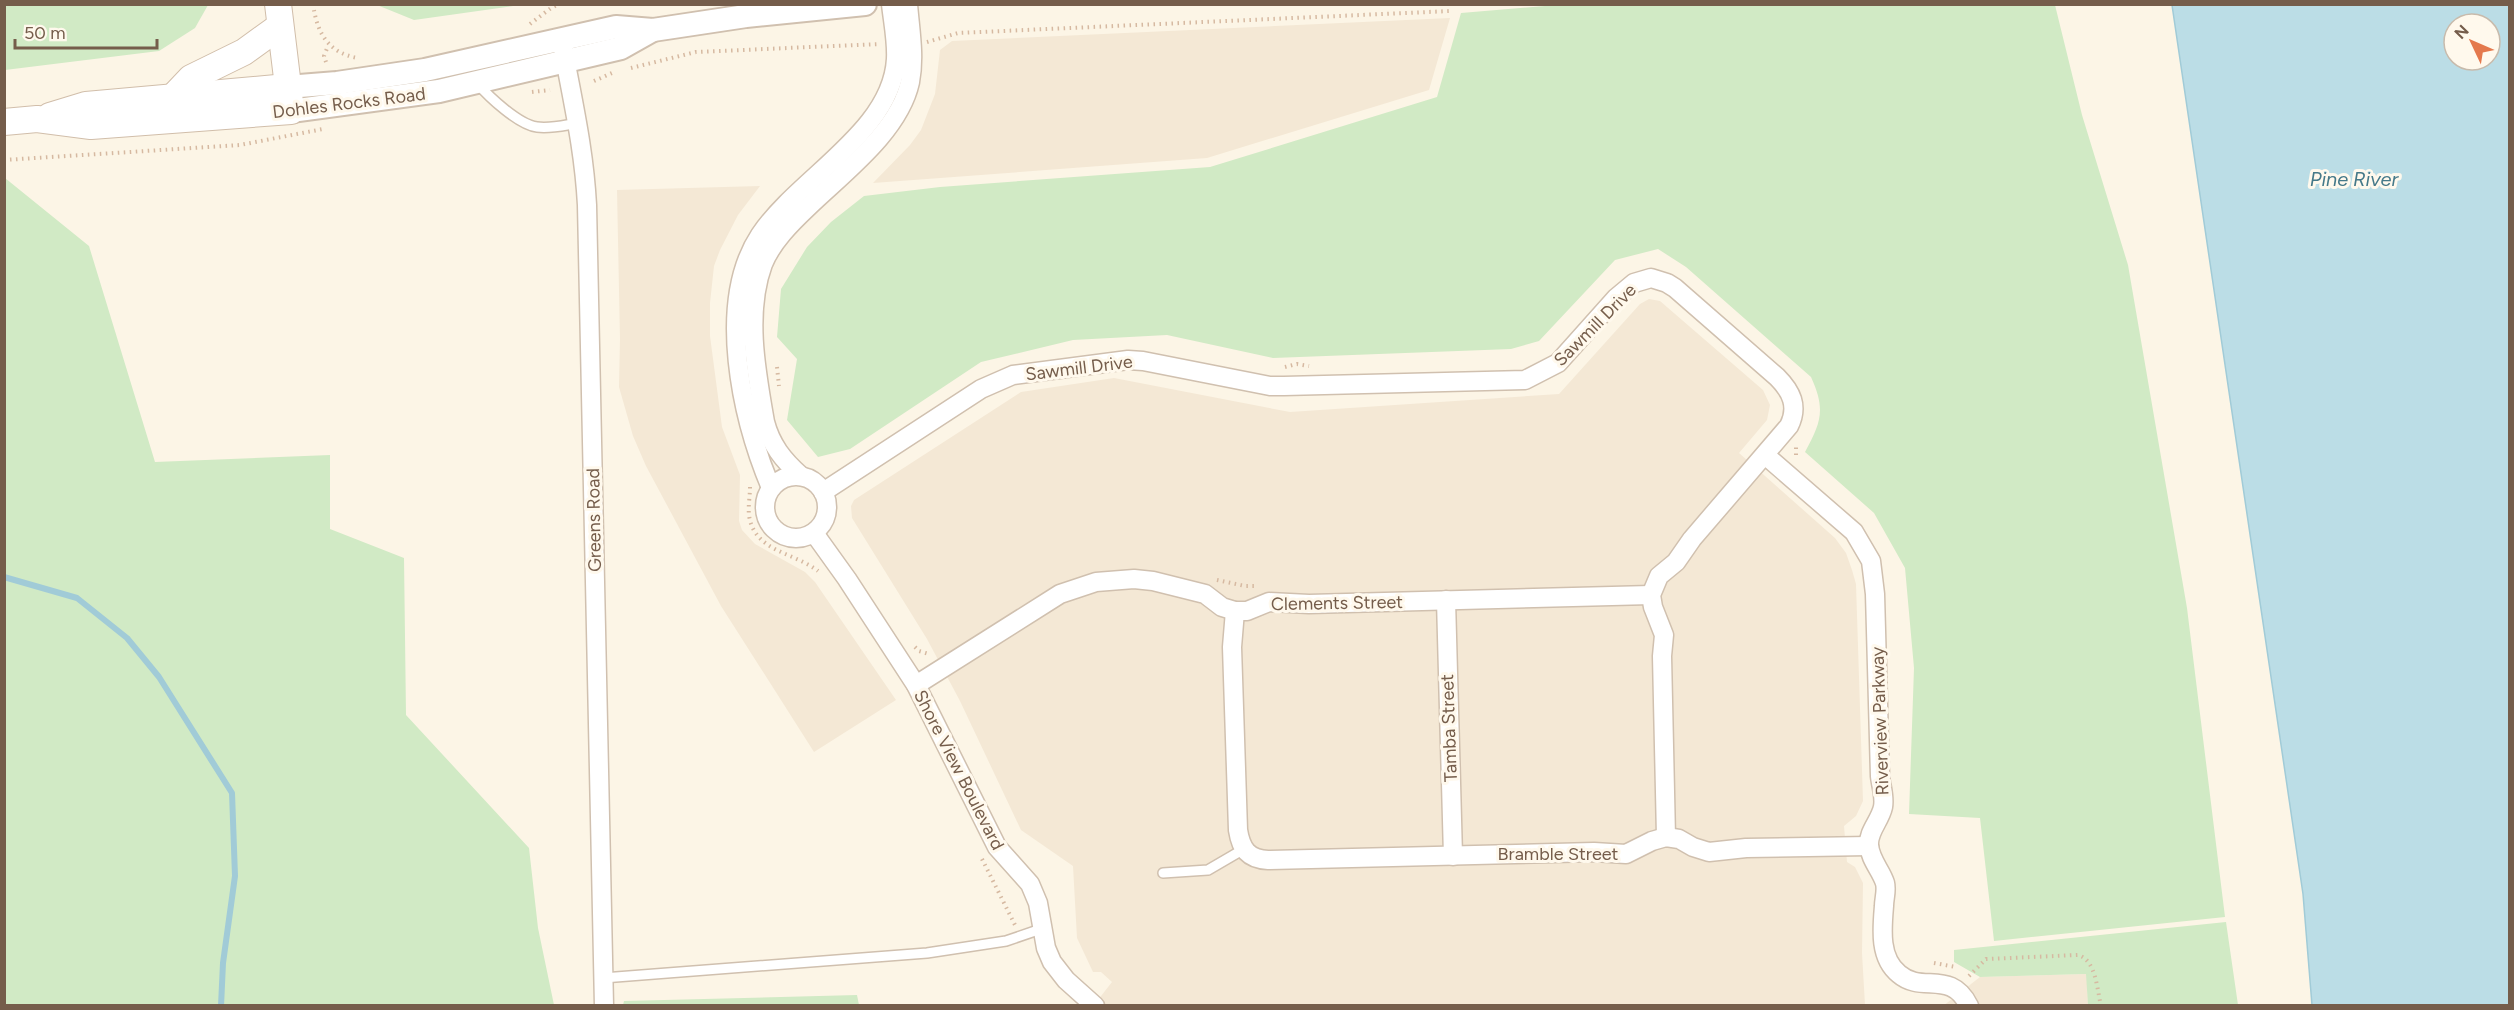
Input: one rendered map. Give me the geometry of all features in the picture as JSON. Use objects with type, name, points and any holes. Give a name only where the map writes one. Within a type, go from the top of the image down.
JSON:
[{"type":"main road","points":[[173,97],[191,78],[244,52],[279,15]]},
{"type":"main road","points":[[279,15],[289,99]]},
{"type":"main road","name":"Dohles Rocks Road","points":[[4,122],[37,119],[86,105],[173,97],[289,99]]},
{"type":"main road","name":"Dohles Rocks Road","points":[[37,119],[91,126],[289,99]]},
{"type":"street","name":"Dohles Rocks Road","points":[[289,99],[337,83],[425,70],[616,27],[653,30],[746,16],[866,4]]},
{"type":"street","points":[[771,488],[752,437],[745,407],[735,314],[740,281],[760,236],[780,210],[867,126],[884,102],[890,89],[896,60],[891,4]]},
{"type":"street","points":[[801,476],[784,478],[771,488],[765,507],[770,525],[785,537],[795,539],[814,533],[825,519],[827,510],[823,492],[818,484],[801,476],[777,452],[768,434],[753,314],[758,279],[764,261],[784,231],[878,139],[898,111],[910,82],[913,61],[908,4]]},
{"type":"street","name":"Dohles Rocks Road","points":[[289,99],[429,93],[621,48],[653,30]]},
{"type":"street","name":"Greens Road","points":[[561,38],[585,159],[588,205],[604,1005]]},
{"type":"street","name":"Sawmill Drive","points":[[823,492],[981,389],[1013,375],[1128,360],[1159,363],[1270,386],[1525,380],[1558,363],[1626,289],[1634,283],[1651,278],[1675,288],[1777,377],[1789,390],[1794,404],[1792,420],[1765,455],[1692,539],[1680,557],[1659,576],[1651,595]]},
{"type":"street","name":"Riverview Parkway","points":[[1765,455],[1854,532],[1871,561],[1875,594],[1880,776],[1884,801],[1883,808],[1871,831],[1869,846]]},
{"type":"street","name":"Shore View Boulevard","points":[[814,533],[847,579],[916,686],[997,847],[1030,884],[1038,903],[1046,948],[1059,973],[1095,1005]]},
{"type":"street","points":[[916,686],[1060,594],[1096,582],[1134,579],[1153,581],[1205,594],[1222,607],[1235,611],[1233,646],[1238,830],[1244,849]]},
{"type":"street","points":[[1651,595],[1665,639],[1662,656],[1666,837],[1679,839],[1702,850],[1714,852],[1746,848],[1869,846],[1870,854],[1886,886],[1883,945],[1890,966],[1909,980],[1947,984],[1963,995],[1970,1005]]},
{"type":"street","name":"Clements Street","points":[[1235,611],[1279,602],[1309,604],[1651,595]]},
{"type":"street","name":"Tamba Street","points":[[1446,600],[1453,856]]},
{"type":"street","name":"Bramble Street","points":[[1244,849],[1252,857],[1268,860],[1594,852],[1626,854],[1666,837]]},
{"type":"lane","points":[[477,83],[493,99],[531,126],[548,128],[579,123]]},
{"type":"lane","points":[[1163,873],[1208,870],[1244,849]]},
{"type":"lane","points":[[603,978],[927,953],[998,943],[1041,929]]},
{"type":"path","points":[[313,4],[317,28],[328,46],[349,57],[365,58]]},
{"type":"path","points":[[522,27],[559,4]]},
{"type":"path","points":[[920,42],[958,33],[1450,11]]},
{"type":"path","points":[[927,42],[927,52]]},
{"type":"path","points":[[623,70],[696,52],[887,44]]},
{"type":"path","points":[[326,62],[324,56],[328,46]]},
{"type":"path","points":[[4,160],[240,145],[334,127]]},
{"type":"path","points":[[776,364],[779,389]]},
{"type":"path","points":[[1277,370],[1297,364],[1319,369]]},
{"type":"path","points":[[1796,454],[1799,440]]},
{"type":"path","points":[[750,478],[750,516],[757,534],[771,548],[803,561],[824,578]]},
{"type":"path","points":[[1214,579],[1245,586],[1264,586]]},
{"type":"path","points":[[907,648],[912,645],[923,653],[937,653]]},
{"type":"path","points":[[1969,976],[1978,964],[1986,959],[2078,955],[2082,956],[2091,966],[2101,1005]]},
{"type":"shaded area","points":[[1450,18],[1429,90],[1207,158],[873,183],[910,145],[921,130],[935,94],[940,50],[952,41]]},
{"type":"shaded area","points":[[760,186],[738,215],[720,250],[714,266],[710,303],[710,336],[722,427],[740,475],[739,521],[742,530],[755,544],[805,572],[815,582],[896,700],[814,752],[721,606],[646,466],[633,436],[619,387],[617,190]]},
{"type":"shaded area","points":[[1649,299],[1660,301],[1763,390],[1770,405],[1767,420],[1739,453],[1835,538],[1846,553],[1852,570],[1856,584],[1863,801],[1856,816],[1844,826],[1847,862],[1855,867],[1863,883],[1862,953],[1865,1005],[1094,1005],[1112,982],[1101,972],[1093,972],[1077,938],[1073,866],[1021,830],[960,701],[927,639],[852,518],[851,506],[854,500],[1021,392],[1114,378],[1290,412],[1559,394],[1640,304]]},
{"type":"shaded area","points":[[2087,974],[2088,1005],[1943,1006],[1980,977]]},
{"type":"green space","points":[[4,5],[208,5],[195,28],[159,51],[5,70]]},
{"type":"green space","points":[[377,5],[520,5],[414,20]]},
{"type":"green space","points":[[1557,5],[2055,5],[2082,115],[2128,265],[2187,608],[2225,917],[1994,941],[1980,818],[1909,814],[1914,668],[1905,568],[1874,513],[1805,452],[1820,416],[1819,398],[1811,377],[1686,267],[1658,249],[1615,260],[1539,341],[1511,349],[1273,358],[1167,335],[1073,340],[981,362],[850,449],[818,457],[787,420],[797,359],[777,337],[781,289],[807,247],[831,222],[864,196],[940,187],[1210,167],[1437,97],[1461,13]]},
{"type":"green space","points":[[5,178],[89,246],[155,462],[330,455],[330,529],[404,558],[406,715],[529,848],[538,928],[554,1005],[5,1005]]},
{"type":"green space","points":[[2226,922],[2238,1005],[2088,1005],[2086,974],[1980,977],[1954,962],[1954,950]]},
{"type":"green space","points":[[857,995],[859,1005],[623,1005],[624,1001]]},
{"type":"water","name":"Pine River","points":[[2172,5],[2509,5],[2509,1005],[2312,1005],[2303,894]]},
{"type":"waterway","points":[[4,577],[77,598],[127,638],[159,677],[232,793],[235,876],[223,963],[221,1006]]}]
